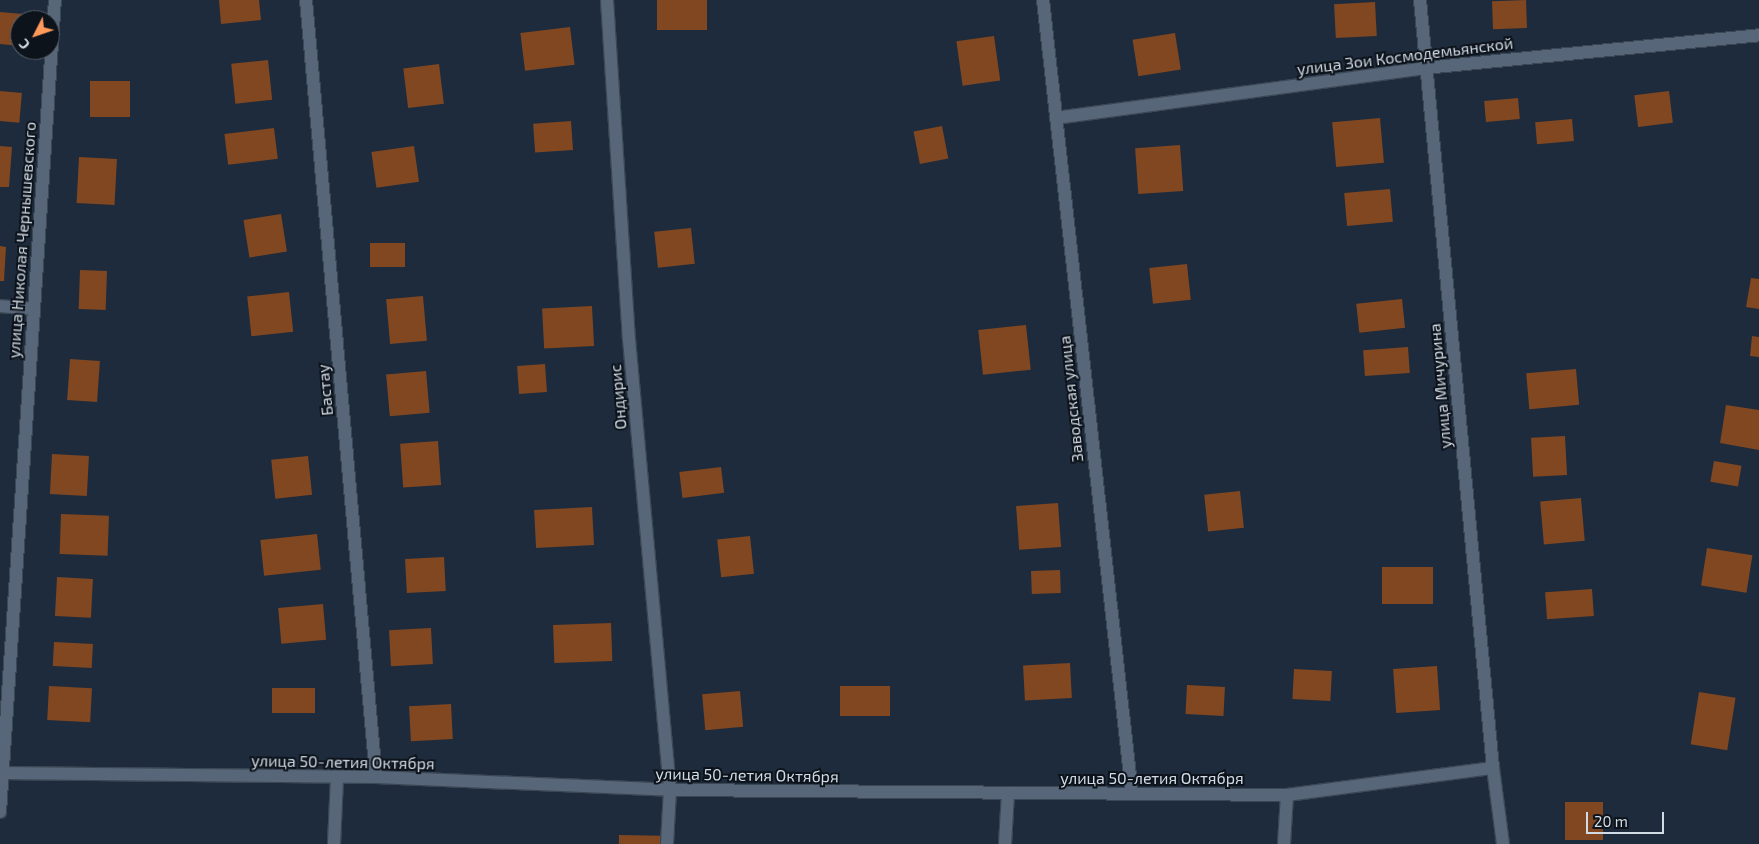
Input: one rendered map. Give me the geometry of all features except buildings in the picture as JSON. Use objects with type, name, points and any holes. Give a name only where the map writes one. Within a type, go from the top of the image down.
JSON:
[{"type":"street","name":"улица Николая Чернышевского","points":[[0,812],[55,0]]},
{"type":"street","name":"Бастау","points":[[306,0],[376,777]]},
{"type":"street","name":"Ондирис","points":[[607,0],[629,339],[670,790],[667,844]]},
{"type":"street","name":"Заводская улица","points":[[1043,0],[1132,794]]},
{"type":"street","name":"улица Мичурина","points":[[1420,0],[1493,768],[1503,844]]},
{"type":"street","name":"улица Зои Космодемьянской","points":[[1056,118],[1426,68],[1759,35]]},
{"type":"street","points":[[0,306],[34,309]]},
{"type":"street","name":"улица 50-летия Октября","points":[[2,773],[376,777],[670,790],[1287,795],[1493,768]]},
{"type":"street","points":[[334,844],[337,777]]},
{"type":"street","points":[[1005,844],[1008,794]]},
{"type":"street","points":[[1284,844],[1287,795]]}]
